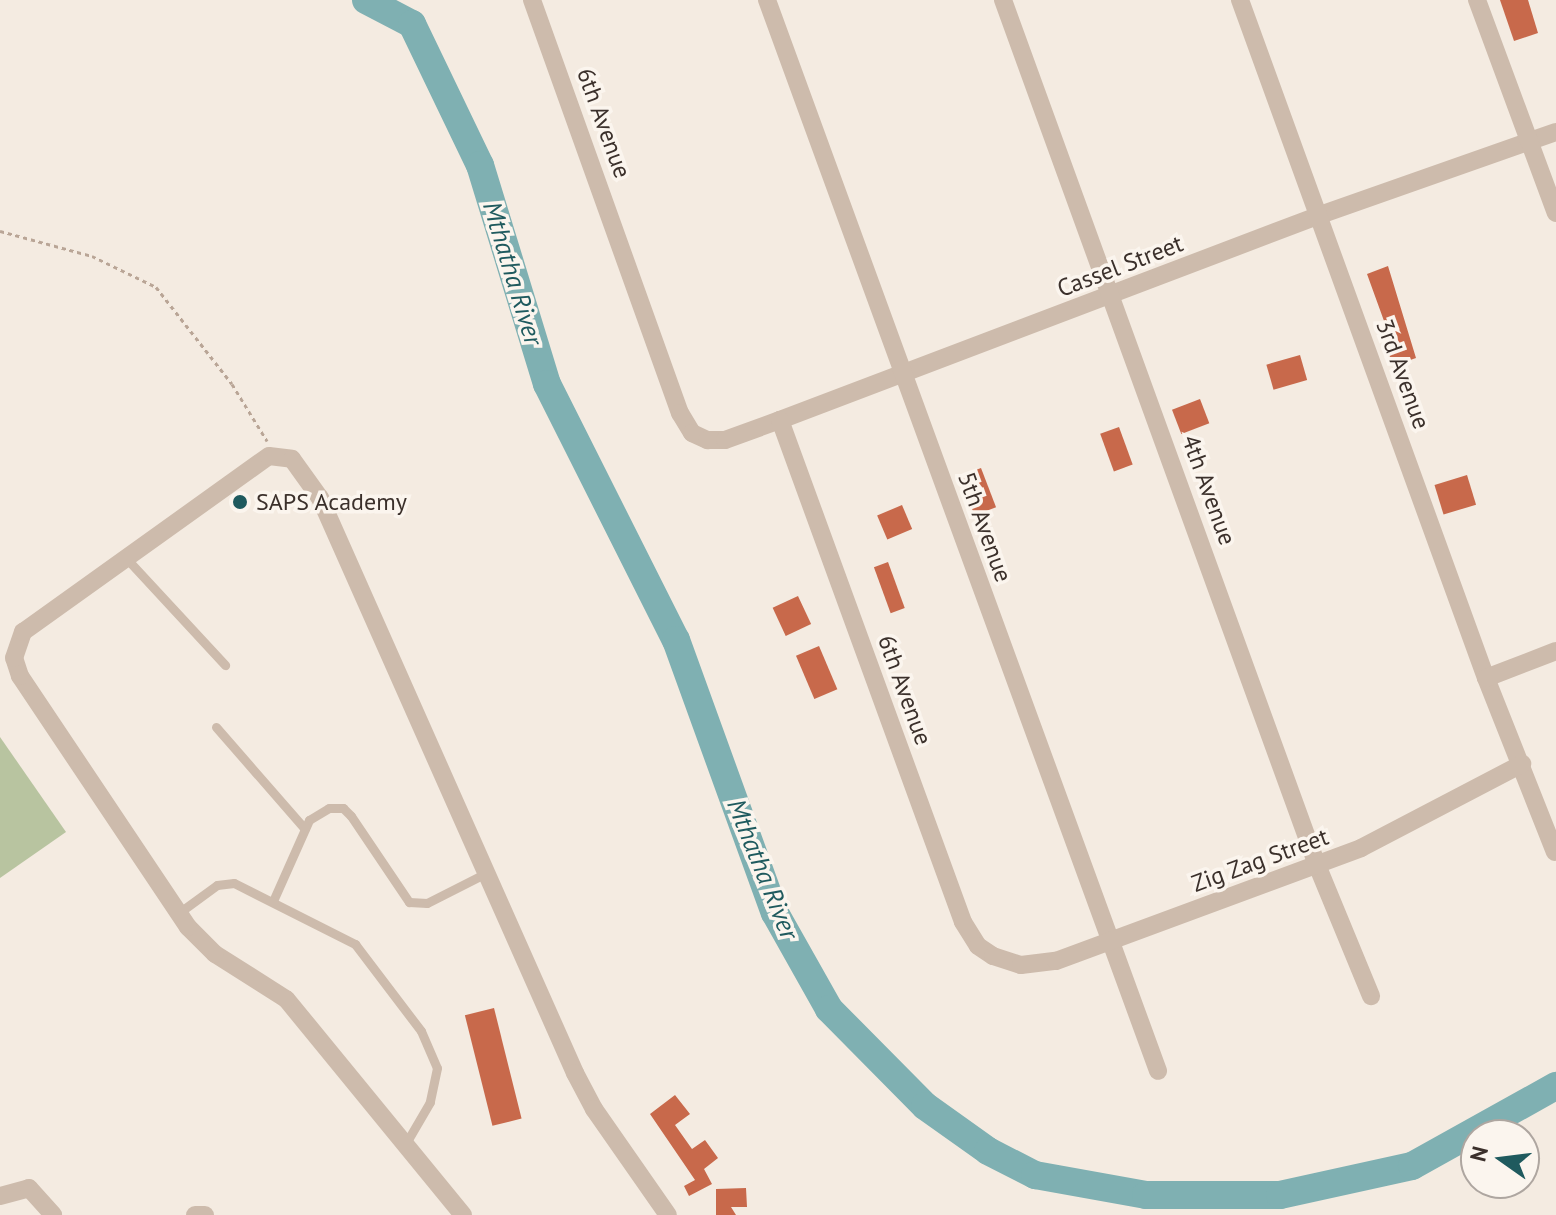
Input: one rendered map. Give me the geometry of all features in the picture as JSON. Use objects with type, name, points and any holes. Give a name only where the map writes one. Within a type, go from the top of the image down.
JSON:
[{"type":"street","name":"6th Avenue","points":[[532,0],[680,413],[701,439]]},
{"type":"street","name":"5th Avenue","points":[[767,0],[1158,1071]]},
{"type":"street","name":"4th Avenue","points":[[1003,0],[1114,296],[1317,865],[1371,996]]},
{"type":"street","name":"3rd Avenue","points":[[1240,0],[1486,678],[1555,852]]},
{"type":"street","points":[[1477,0],[1556,213]]},
{"type":"street","name":"Cassel Street","points":[[701,439],[725,440],[902,371],[1114,296],[1320,215],[1556,132]]},
{"type":"street","name":"6th Avenue","points":[[780,420],[963,922],[978,946],[1003,961]]},
{"type":"street","points":[[463,1215],[286,999],[215,954],[180,912],[20,676],[14,658],[23,632],[273,455],[292,459],[320,498],[585,1092],[668,1215]]},
{"type":"street","points":[[1486,678],[1556,651]]},
{"type":"street","name":"Zig Zag Street","points":[[1003,961],[1046,964],[1317,865],[1401,831],[1522,764]]},
{"type":"street","points":[[0,1196],[29,1188],[53,1215]]},
{"type":"street","points":[[195,1215],[205,1215]]},
{"type":"lane","points":[[126,558],[225,665]]},
{"type":"lane","points":[[216,727],[305,829]]},
{"type":"lane","points":[[273,901],[305,829],[320,812],[343,808],[403,897],[415,904],[427,903],[488,872]]},
{"type":"lane","points":[[180,912],[226,881],[273,901],[355,944],[421,1031],[438,1076],[430,1102],[406,1143]]},
{"type":"path","points":[[0,231],[92,256],[156,287],[232,384],[273,455]]},
{"type":"green space","points":[[0,737],[66,832],[0,878]]},
{"type":"building","points":[[1500,0],[1528,0],[1538,33],[1514,41]]},
{"type":"building","points":[[1388,266],[1416,358],[1393,366],[1382,333],[1388,332],[1367,274]]},
{"type":"building","points":[[1300,355],[1307,380],[1274,390],[1266,365]]},
{"type":"building","points":[[1200,399],[1209,423],[1181,434],[1172,410]]},
{"type":"building","points":[[1119,427],[1133,465],[1114,471],[1100,434]]},
{"type":"building","points":[[981,468],[996,507],[975,515],[960,476]]},
{"type":"building","points":[[1467,475],[1476,505],[1444,515],[1434,485]]},
{"type":"building","points":[[902,505],[912,529],[887,539],[877,516]]},
{"type":"building","points":[[888,562],[905,608],[891,613],[874,567]]},
{"type":"building","points":[[798,596],[811,624],[786,636],[773,608]]},
{"type":"building","points":[[819,646],[837,689],[814,699],[796,656]]},
{"type":"building","points":[[494,1008],[522,1119],[492,1126],[465,1015]]},
{"type":"building","points":[[675,1095],[690,1114],[675,1125],[692,1149],[705,1140],[718,1158],[704,1169],[712,1184],[689,1196],[684,1186],[695,1180],[650,1114]]},
{"type":"building","points":[[746,1188],[747,1207],[731,1207],[736,1215],[716,1215],[716,1189]]},
{"type":"waterway","name":"Mthatha River","points":[[366,0],[412,24],[480,165],[547,384],[676,640],[775,913],[829,1009],[925,1106],[988,1151],[1035,1175],[1146,1195],[1280,1195],[1412,1166],[1556,1086]]},
{"type":"place","name":"SAPS Academy","points":[[240,502]]}]
